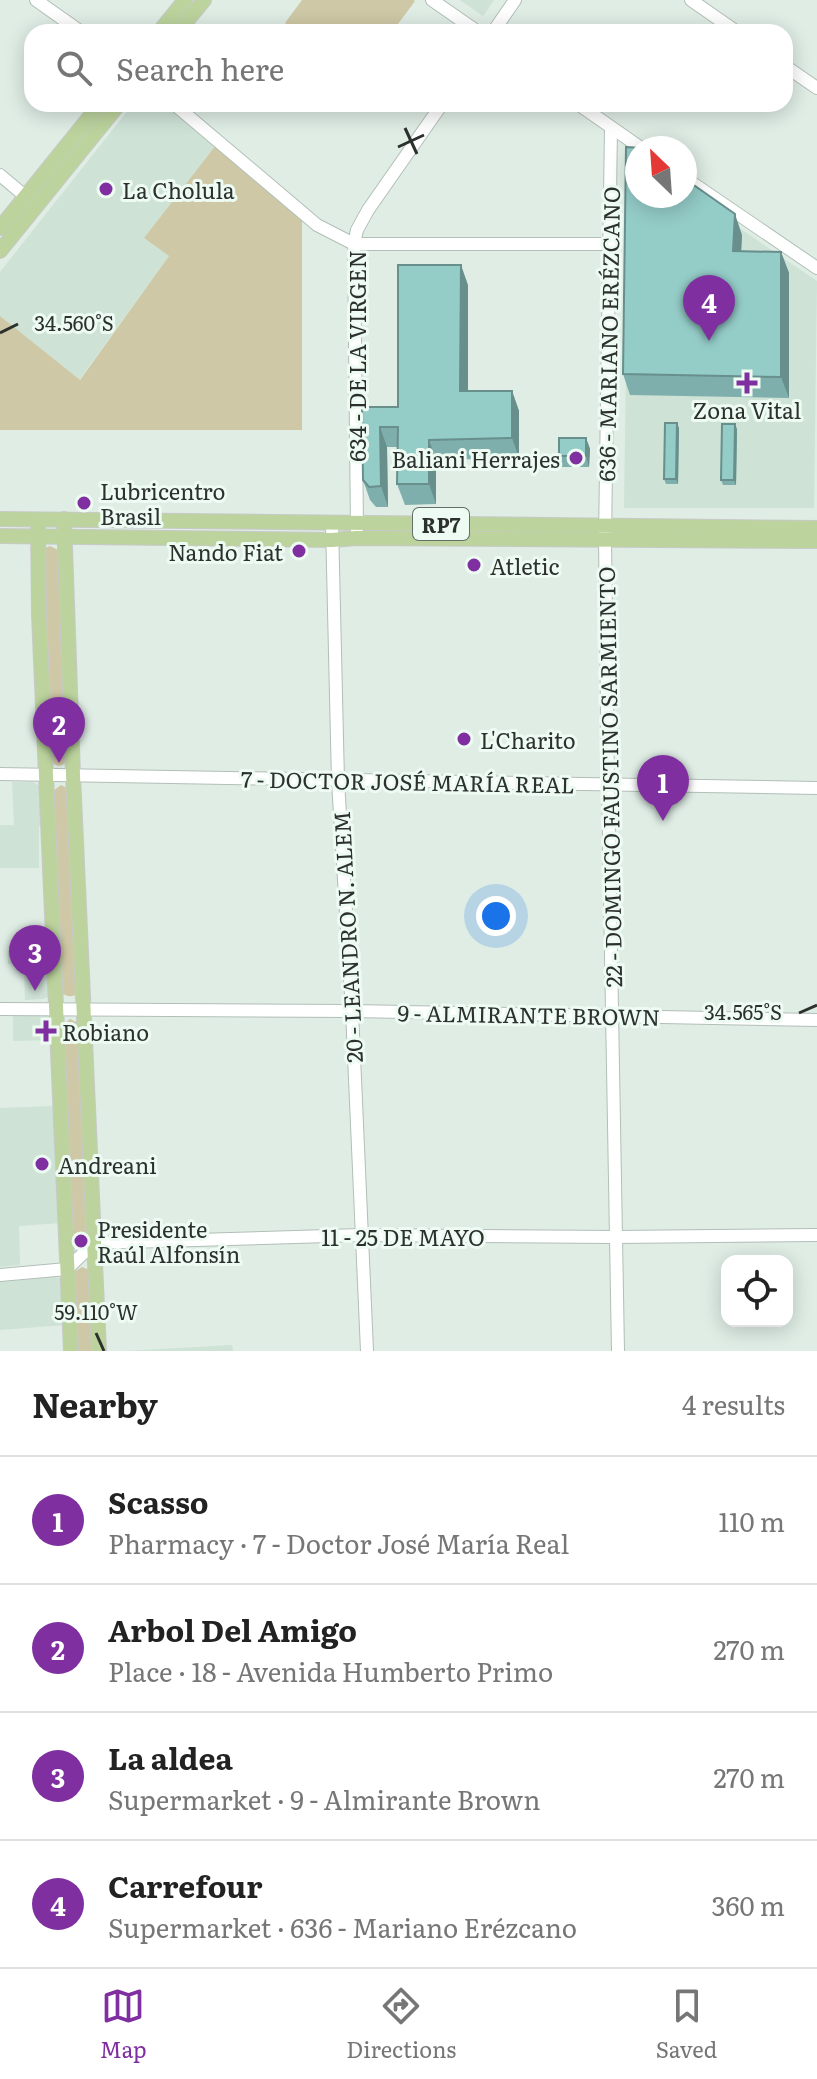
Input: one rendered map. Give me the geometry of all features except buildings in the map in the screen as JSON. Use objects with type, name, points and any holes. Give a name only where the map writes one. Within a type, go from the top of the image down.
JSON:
[{"type":"main road","points":[[166,24],[185,0]]},
{"type":"main road","points":[[184,24],[204,0]]},
{"type":"main road","points":[[0,228],[93,112]]},
{"type":"main road","points":[[0,251],[113,112]]},
{"type":"main road","name":"RP7","points":[[0,519],[332,524],[357,530],[606,532],[817,528]]},
{"type":"main road","points":[[64,519],[99,1351]]},
{"type":"main road","points":[[38,520],[39,614],[71,1351]]},
{"type":"main road","name":"RP7","points":[[0,536],[332,540],[357,530]]},
{"type":"main road","name":"RP7","points":[[606,532],[817,541]]},
{"type":"street","points":[[36,0],[70,24]]},
{"type":"street","points":[[432,0],[466,24]]},
{"type":"street","points":[[498,24],[515,0]]},
{"type":"street","points":[[691,0],[726,24]]},
{"type":"street","points":[[793,72],[817,88]]},
{"type":"street","points":[[183,112],[317,225],[354,244],[609,244]]},
{"type":"street","name":"634 - DE LA VIRGEN","points":[[357,530],[354,244],[357,230],[368,210],[436,112]]},
{"type":"street","points":[[589,112],[625,137]]},
{"type":"street","name":"636 - MARIANO ERÉZCANO","points":[[606,532],[611,128]]},
{"type":"street","points":[[0,175],[25,196]]},
{"type":"street","points":[[697,186],[817,268]]},
{"type":"street","name":"20 - LEANDRO N. ALEM","points":[[332,524],[338,781],[367,1351]]},
{"type":"street","name":"22 - DOMINGO FAUSTINO SARMIENTO","points":[[606,532],[618,1351]]},
{"type":"street","name":"7 - DOCTOR JOSÉ MARÍA REAL","points":[[0,774],[817,788]]},
{"type":"street","name":"9 - ALMIRANTE BROWN","points":[[0,1009],[352,1011],[817,1020]]},
{"type":"street","name":"11 - 25 DE MAYO","points":[[94,1243],[361,1235],[817,1235]]},
{"type":"street","points":[[0,1275],[67,1269],[94,1243]]},
{"type":"shaded area","points":[[302,0],[415,1],[398,24],[285,23]]},
{"type":"shaded area","points":[[460,0],[494,0],[483,16]]},
{"type":"shaded area","points":[[127,112],[174,112],[216,145],[144,238],[169,256],[79,380],[0,316],[0,272]]},
{"type":"shaded area","points":[[216,145],[302,216],[302,430],[0,430],[0,316],[80,380],[169,256],[144,238]]},
{"type":"shaded area","points":[[697,199],[817,281],[814,508],[624,508],[628,208],[697,208]]},
{"type":"shaded area","points":[[50,546],[58,550],[68,761],[60,766],[52,762],[41,557],[45,548]]},
{"type":"shaded area","points":[[12,782],[33,782],[42,793],[39,868],[0,868],[0,825],[14,825]]},
{"type":"shaded area","points":[[61,785],[69,789],[79,992],[71,996],[62,993],[52,795]]},
{"type":"shaded area","points":[[48,949],[50,993],[42,999],[25,1000],[24,964],[8,964],[8,951]]},
{"type":"shaded area","points":[[13,1013],[42,1013],[48,1016],[52,1040],[13,1041]]},
{"type":"shaded area","points":[[70,1019],[79,1023],[90,1238],[82,1243],[73,1239],[63,1025]]},
{"type":"shaded area","points":[[54,1106],[60,1223],[19,1226],[20,1265],[0,1267],[0,1108]]},
{"type":"shaded area","points":[[82,1267],[90,1270],[96,1351],[78,1351],[74,1272]]},
{"type":"shaded area","points":[[53,1277],[62,1281],[65,1325],[0,1330],[0,1282]]},
{"type":"shaded area","points":[[232,1345],[233,1351],[124,1351]]},
{"type":"place","name":"La Cholula","points":[[106,189]]},
{"type":"place","name":"Carrefour","points":[[709,341]]},
{"type":"place","name":"Zona Vital","points":[[747,383]]},
{"type":"place","name":"Baliani Herrajes","points":[[576,458]]},
{"type":"place","name":"Lubricentro Brasil","points":[[84,503]]},
{"type":"place","name":"Nando Fiat","points":[[299,551]]},
{"type":"place","name":"Atletic","points":[[474,565]]},
{"type":"place","name":"L'Charito","points":[[464,739]]},
{"type":"place","name":"Arbol Del Amigo","points":[[59,763]]},
{"type":"place","name":"Scasso","points":[[663,821]]},
{"type":"place","name":"La aldea","points":[[35,991]]},
{"type":"place","name":"Robiano","points":[[46,1031]]},
{"type":"place","name":"Andreani","points":[[42,1164]]},
{"type":"place","name":"Presidente Raúl Alfonsín","points":[[81,1241]]}]
